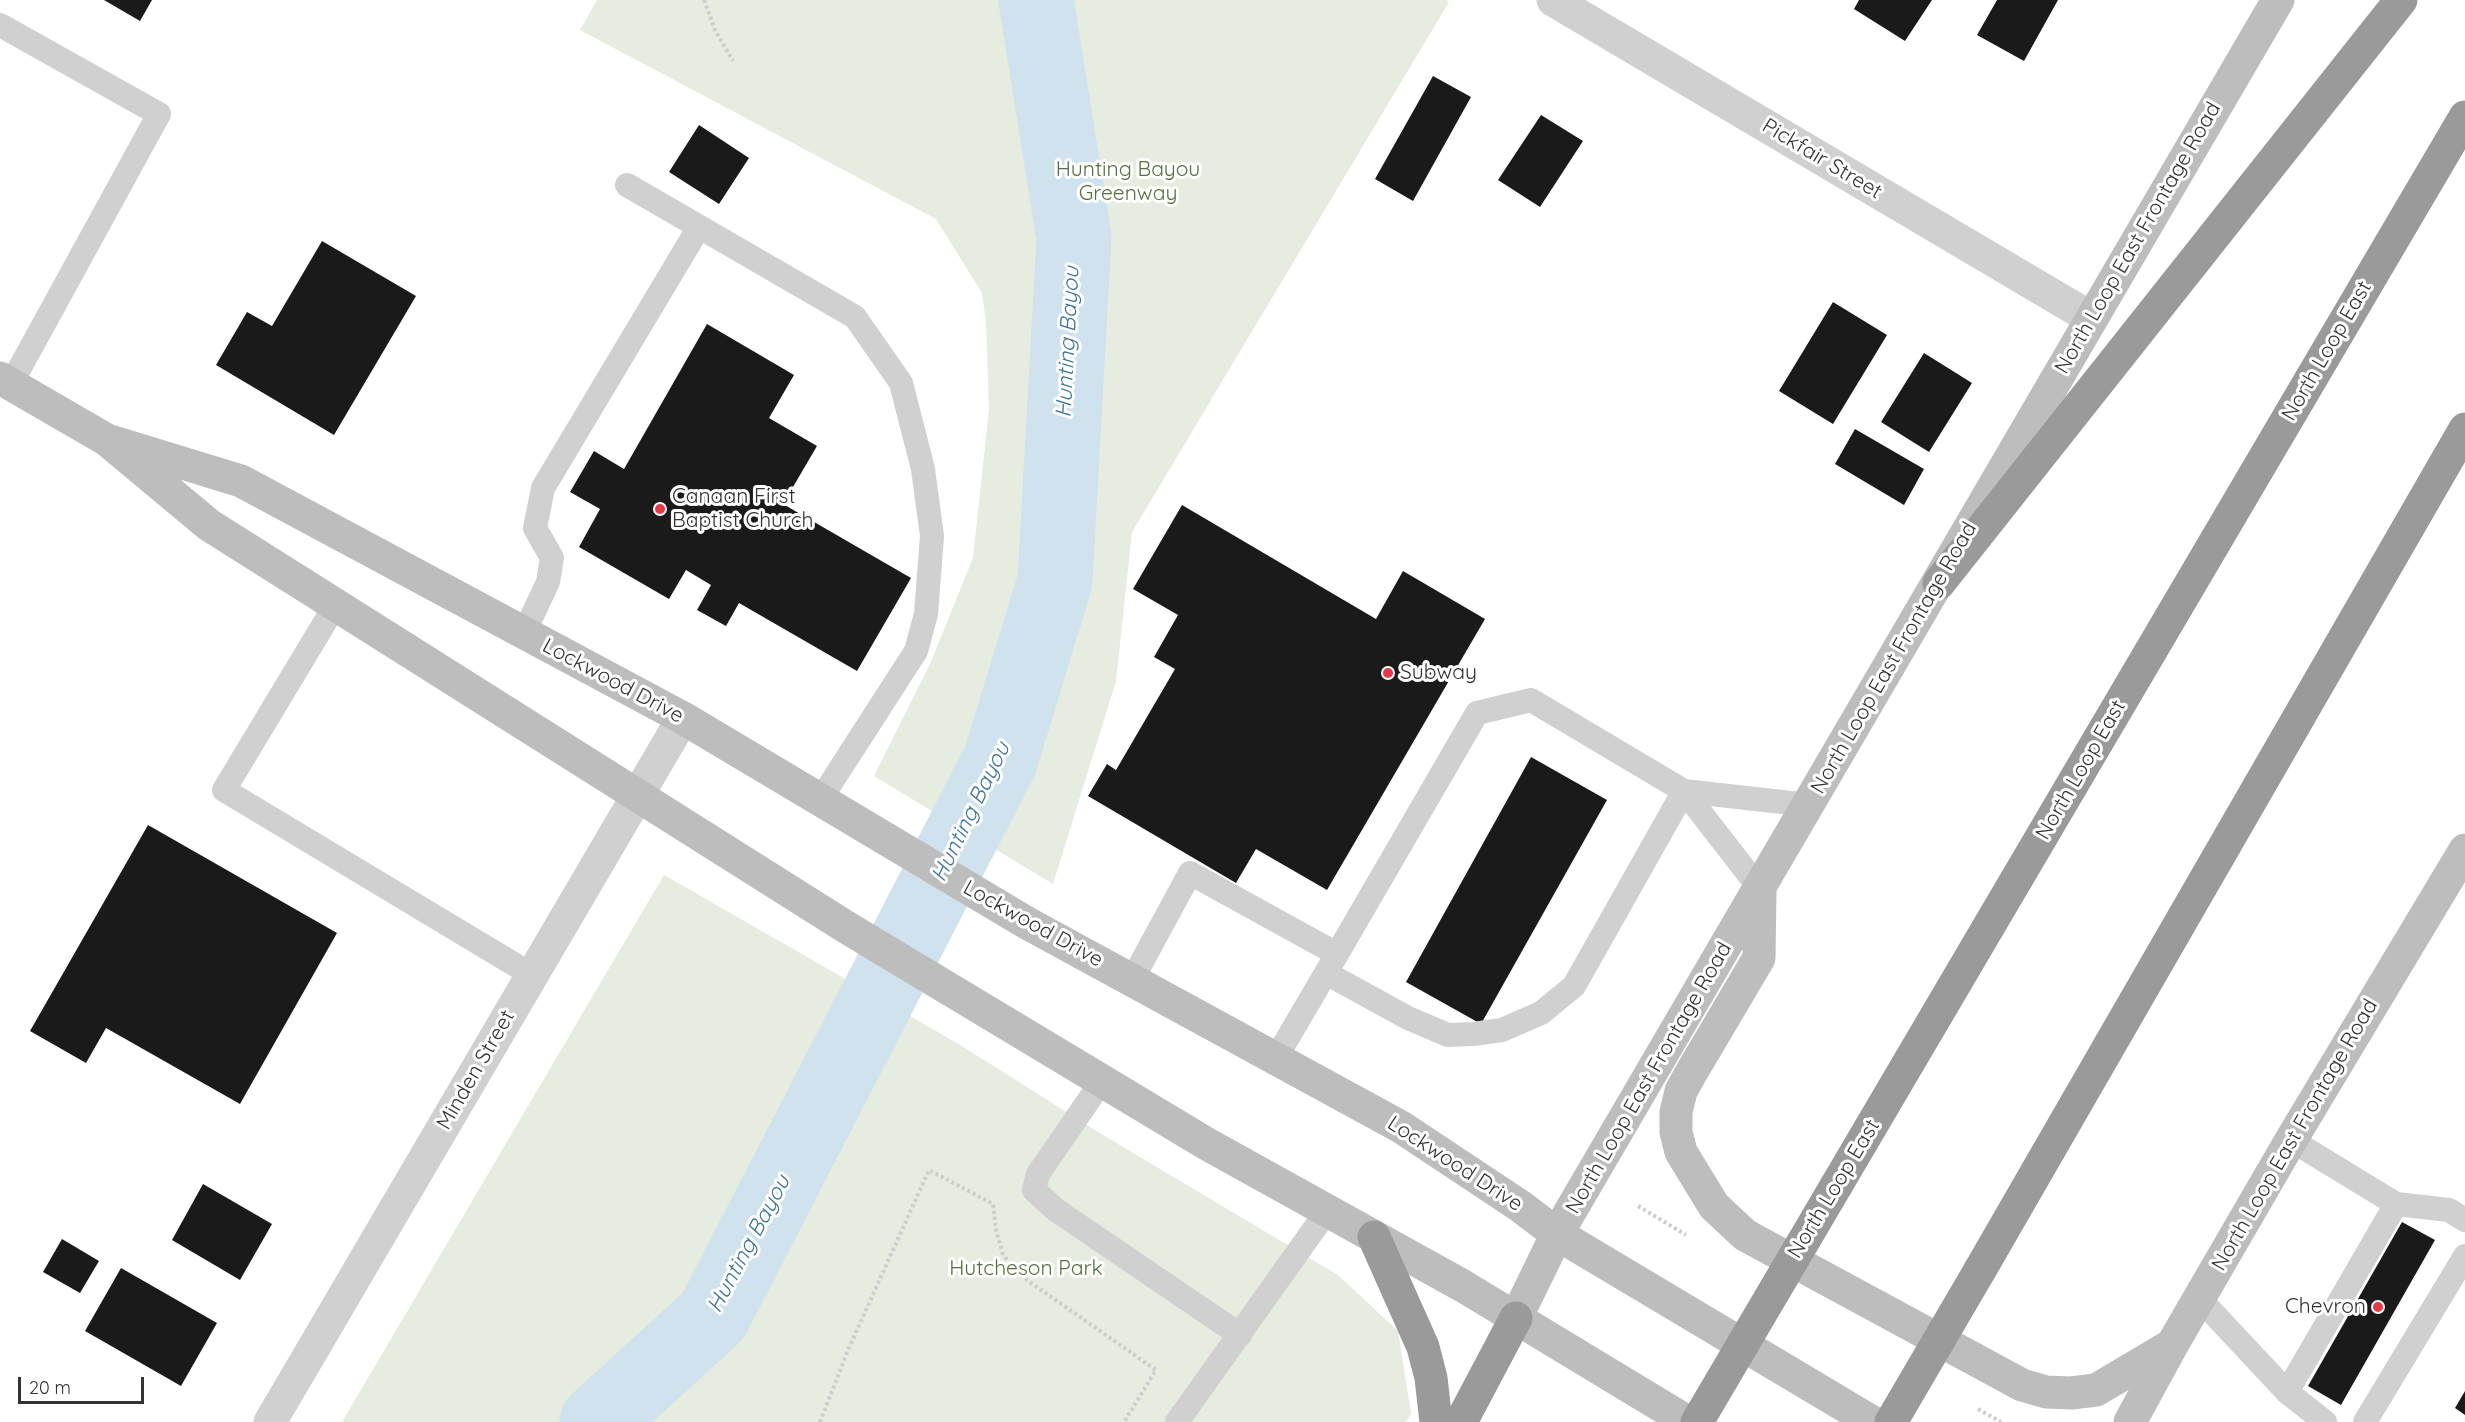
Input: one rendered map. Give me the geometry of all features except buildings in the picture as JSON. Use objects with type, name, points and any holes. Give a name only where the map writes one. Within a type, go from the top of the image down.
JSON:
[{"type":"highway","points":[[1939,583],[2401,0]]},
{"type":"highway","name":"North Loop East","points":[[1697,1422],[2465,117]]},
{"type":"highway","points":[[1892,1422],[2465,429]]},
{"type":"highway","points":[[1374,1237],[1423,1347],[1431,1378],[1436,1422]]},
{"type":"highway","points":[[1461,1422],[1516,1318]]},
{"type":"main road","name":"North Loop East Frontage Road","points":[[1516,1318],[1557,1234],[2278,0]]},
{"type":"main road","name":"Lockwood Drive","points":[[6,381],[107,440],[209,525],[846,927],[1206,1144],[1516,1318],[1688,1422]]},
{"type":"main road","name":"Lockwood Drive","points":[[107,440],[240,481],[683,718],[1027,923],[1401,1127],[1521,1206],[1557,1234],[1872,1422]]},
{"type":"main road","name":"North Loop East Frontage Road","points":[[2130,1422],[2291,1140],[2465,850]]},
{"type":"main road","points":[[1760,889],[1759,958],[1681,1091],[1676,1112],[1676,1132],[1681,1152],[1714,1206],[1745,1234],[2022,1385],[2046,1392],[2071,1394],[2096,1390],[2172,1345]]},
{"type":"main road","points":[[2145,1422],[2149,1387]]},
{"type":"street","name":"Pickfair Street","points":[[1553,0],[2091,318]]},
{"type":"street","name":"Minden Street","points":[[270,1422],[683,718]]},
{"type":"lane","points":[[0,25],[159,114],[6,381]]},
{"type":"lane","points":[[627,185],[855,317],[901,382],[923,469],[932,536],[926,614],[916,651],[820,800]]},
{"type":"lane","points":[[524,633],[548,582],[552,558],[536,528],[543,489],[699,227]]},
{"type":"lane","points":[[336,604],[224,790],[532,975]]},
{"type":"lane","points":[[1276,1058],[1477,713],[1531,700],[1684,791],[1760,889]]},
{"type":"lane","points":[[1684,791],[1809,805]]},
{"type":"lane","points":[[1132,980],[1190,873],[1331,964],[1408,1018],[1448,1035],[1502,1030],[1541,1012],[1574,986],[1684,791]]},
{"type":"lane","points":[[1102,1081],[1038,1174],[1034,1190],[1056,1210],[1240,1335]]},
{"type":"lane","points":[[2291,1140],[2396,1204],[2449,1210],[2465,1220]]},
{"type":"lane","points":[[2287,1392],[2396,1204]]},
{"type":"lane","points":[[1177,1422],[1327,1211]]},
{"type":"lane","points":[[2365,1422],[2465,1256]]},
{"type":"lane","points":[[2199,1298],[2287,1392],[2325,1422]]},
{"type":"path","points":[[704,0],[715,30],[734,61]]},
{"type":"path","points":[[820,1422],[848,1350],[929,1170],[993,1204],[996,1230],[1003,1254],[1014,1271],[1156,1370],[1124,1422]]},
{"type":"green space","name":"Hunting Bayou Greenway","points":[[597,0],[1446,0],[1449,2],[1132,532],[1116,681],[1053,884],[874,776],[930,664],[973,558],[989,409],[986,322],[982,293],[936,219],[580,30]]},
{"type":"green space","name":"Hutcheson Park","points":[[664,875],[957,1043],[1103,1135],[1338,1275],[1398,1331],[1411,1413],[1406,1422],[342,1422]]},
{"type":"waterway","name":"Hunting Bayou","points":[[597,1422],[713,1316],[1000,761],[1055,581],[1074,238],[1036,0]]},
{"type":"place","name":"Canaan First Baptist Church","points":[[660,509]]},
{"type":"place","name":"Subway","points":[[1388,673]]},
{"type":"place","name":"Chevron","points":[[2378,1307]]}]
